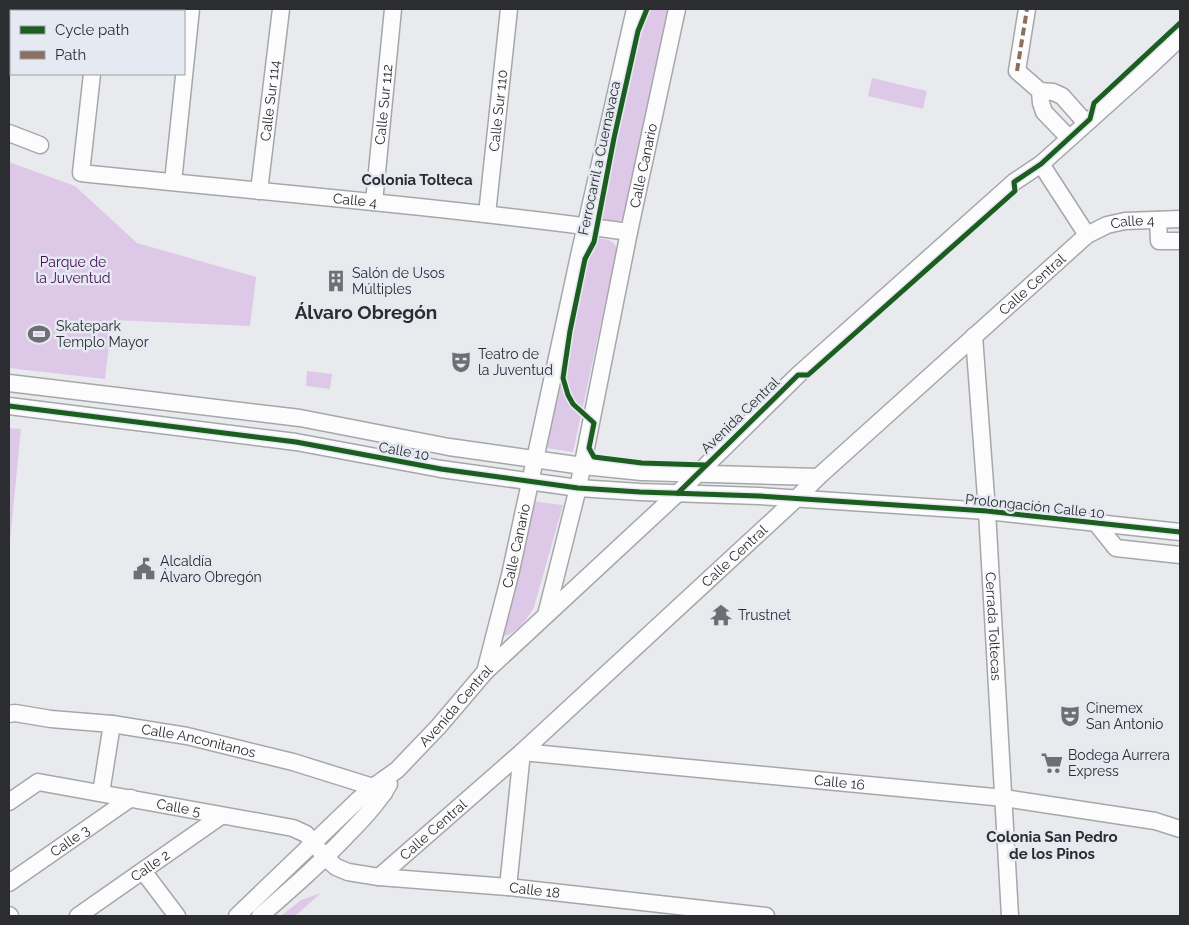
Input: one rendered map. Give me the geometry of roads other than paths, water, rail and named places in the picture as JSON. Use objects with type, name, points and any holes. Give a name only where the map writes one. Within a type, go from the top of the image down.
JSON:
[{"type":"street","points":[[185,67],[191,9]]},
{"type":"street","name":"Calle Sur 114","points":[[259,191],[281,9]]},
{"type":"street","name":"Calle Sur 112","points":[[374,202],[393,9]]},
{"type":"street","name":"Calle Sur 110","points":[[487,214],[508,9]]},
{"type":"street","name":"Calle Canario","points":[[485,672],[531,482],[635,9]]},
{"type":"street","name":"Calle Canario","points":[[546,615],[583,466],[629,232],[677,9]]},
{"type":"street","points":[[1027,9],[1017,71],[1040,91],[1053,92],[1062,96],[1086,122]]},
{"type":"street","name":"Avenida Central","points":[[237,916],[314,843],[378,790],[439,726],[485,672],[678,494],[798,374],[1014,182],[1041,164],[1180,38]]},
{"type":"street","name":"Calle 4","points":[[92,75],[81,173],[487,214],[629,232]]},
{"type":"street","points":[[173,182],[184,75]]},
{"type":"street","points":[[1040,91],[1044,112],[1069,138]]},
{"type":"street","points":[[9,134],[40,145]]},
{"type":"street","points":[[1041,164],[1087,234]]},
{"type":"street","name":"Calle 4","points":[[1087,234],[1107,225],[1125,221],[1180,219]]},
{"type":"street","points":[[1158,220],[1159,241],[1180,241]]},
{"type":"street","name":"Calle Central","points":[[379,877],[522,752],[818,477],[1087,234]]},
{"type":"street","name":"Cerrada Toltecas","points":[[974,336],[987,511],[1010,916]]},
{"type":"street","name":"Calle 10","points":[[9,384],[300,418],[449,447],[583,466],[642,472],[818,477]]},
{"type":"street","name":"Calle 10","points":[[9,406],[296,442],[441,469],[578,488],[797,498]]},
{"type":"street","points":[[760,496],[771,509],[768,525]]},
{"type":"street","name":"Prolongación Calle 10","points":[[797,498],[987,511],[1180,532]]},
{"type":"street","points":[[1096,523],[1116,548],[1180,555]]},
{"type":"street","name":"Calle Anconitanos","points":[[9,714],[112,724],[186,736],[293,762],[378,790]]},
{"type":"street","points":[[101,793],[112,724]]},
{"type":"street","points":[[508,887],[522,752]]},
{"type":"street","name":"Calle 16","points":[[522,752],[1004,798],[1155,821],[1180,829]]},
{"type":"street","name":"Calle 5","points":[[9,802],[38,782],[294,828],[306,834],[314,843]]},
{"type":"street","name":"Avenida Central","points":[[260,916],[326,858],[371,810],[378,790]]},
{"type":"street","name":"Calle 3","points":[[9,883],[131,798]]},
{"type":"street","name":"Calle 2","points":[[85,914],[222,816]]},
{"type":"street","name":"Calle 16","points":[[1155,821],[1180,818]]},
{"type":"street","name":"Calle 18","points":[[314,843],[336,867],[348,872],[379,877],[508,887],[766,916]]},
{"type":"street","points":[[143,871],[177,916]]},
{"type":"place","name":"Salón de Usos Múltiples","points":[[336,281]]},
{"type":"place","name":"Skatepark Templo Mayor","points":[[39,334]]},
{"type":"place","name":"Teatro de la Juventud","points":[[461,362]]},
{"type":"place","name":"Alcaldía Álvaro Obregón","points":[[144,569]]},
{"type":"place","name":"Trustnet","points":[[721,615]]},
{"type":"place","name":"Cinemex San Antonio","points":[[1070,716]]},
{"type":"place","name":"Bodega Aurrera Express","points":[[1052,763]]},
{"type":"district","name":"Colonia Tolteca","points":[[417,180]]},
{"type":"district","name":"Álvaro Obregón","points":[[366,312]]},
{"type":"district","name":"Colonia San Pedro de los Pinos","points":[[1052,846]]},
{"type":"park label","name":"Parque de la Juventud","points":[[73,270]]}]
